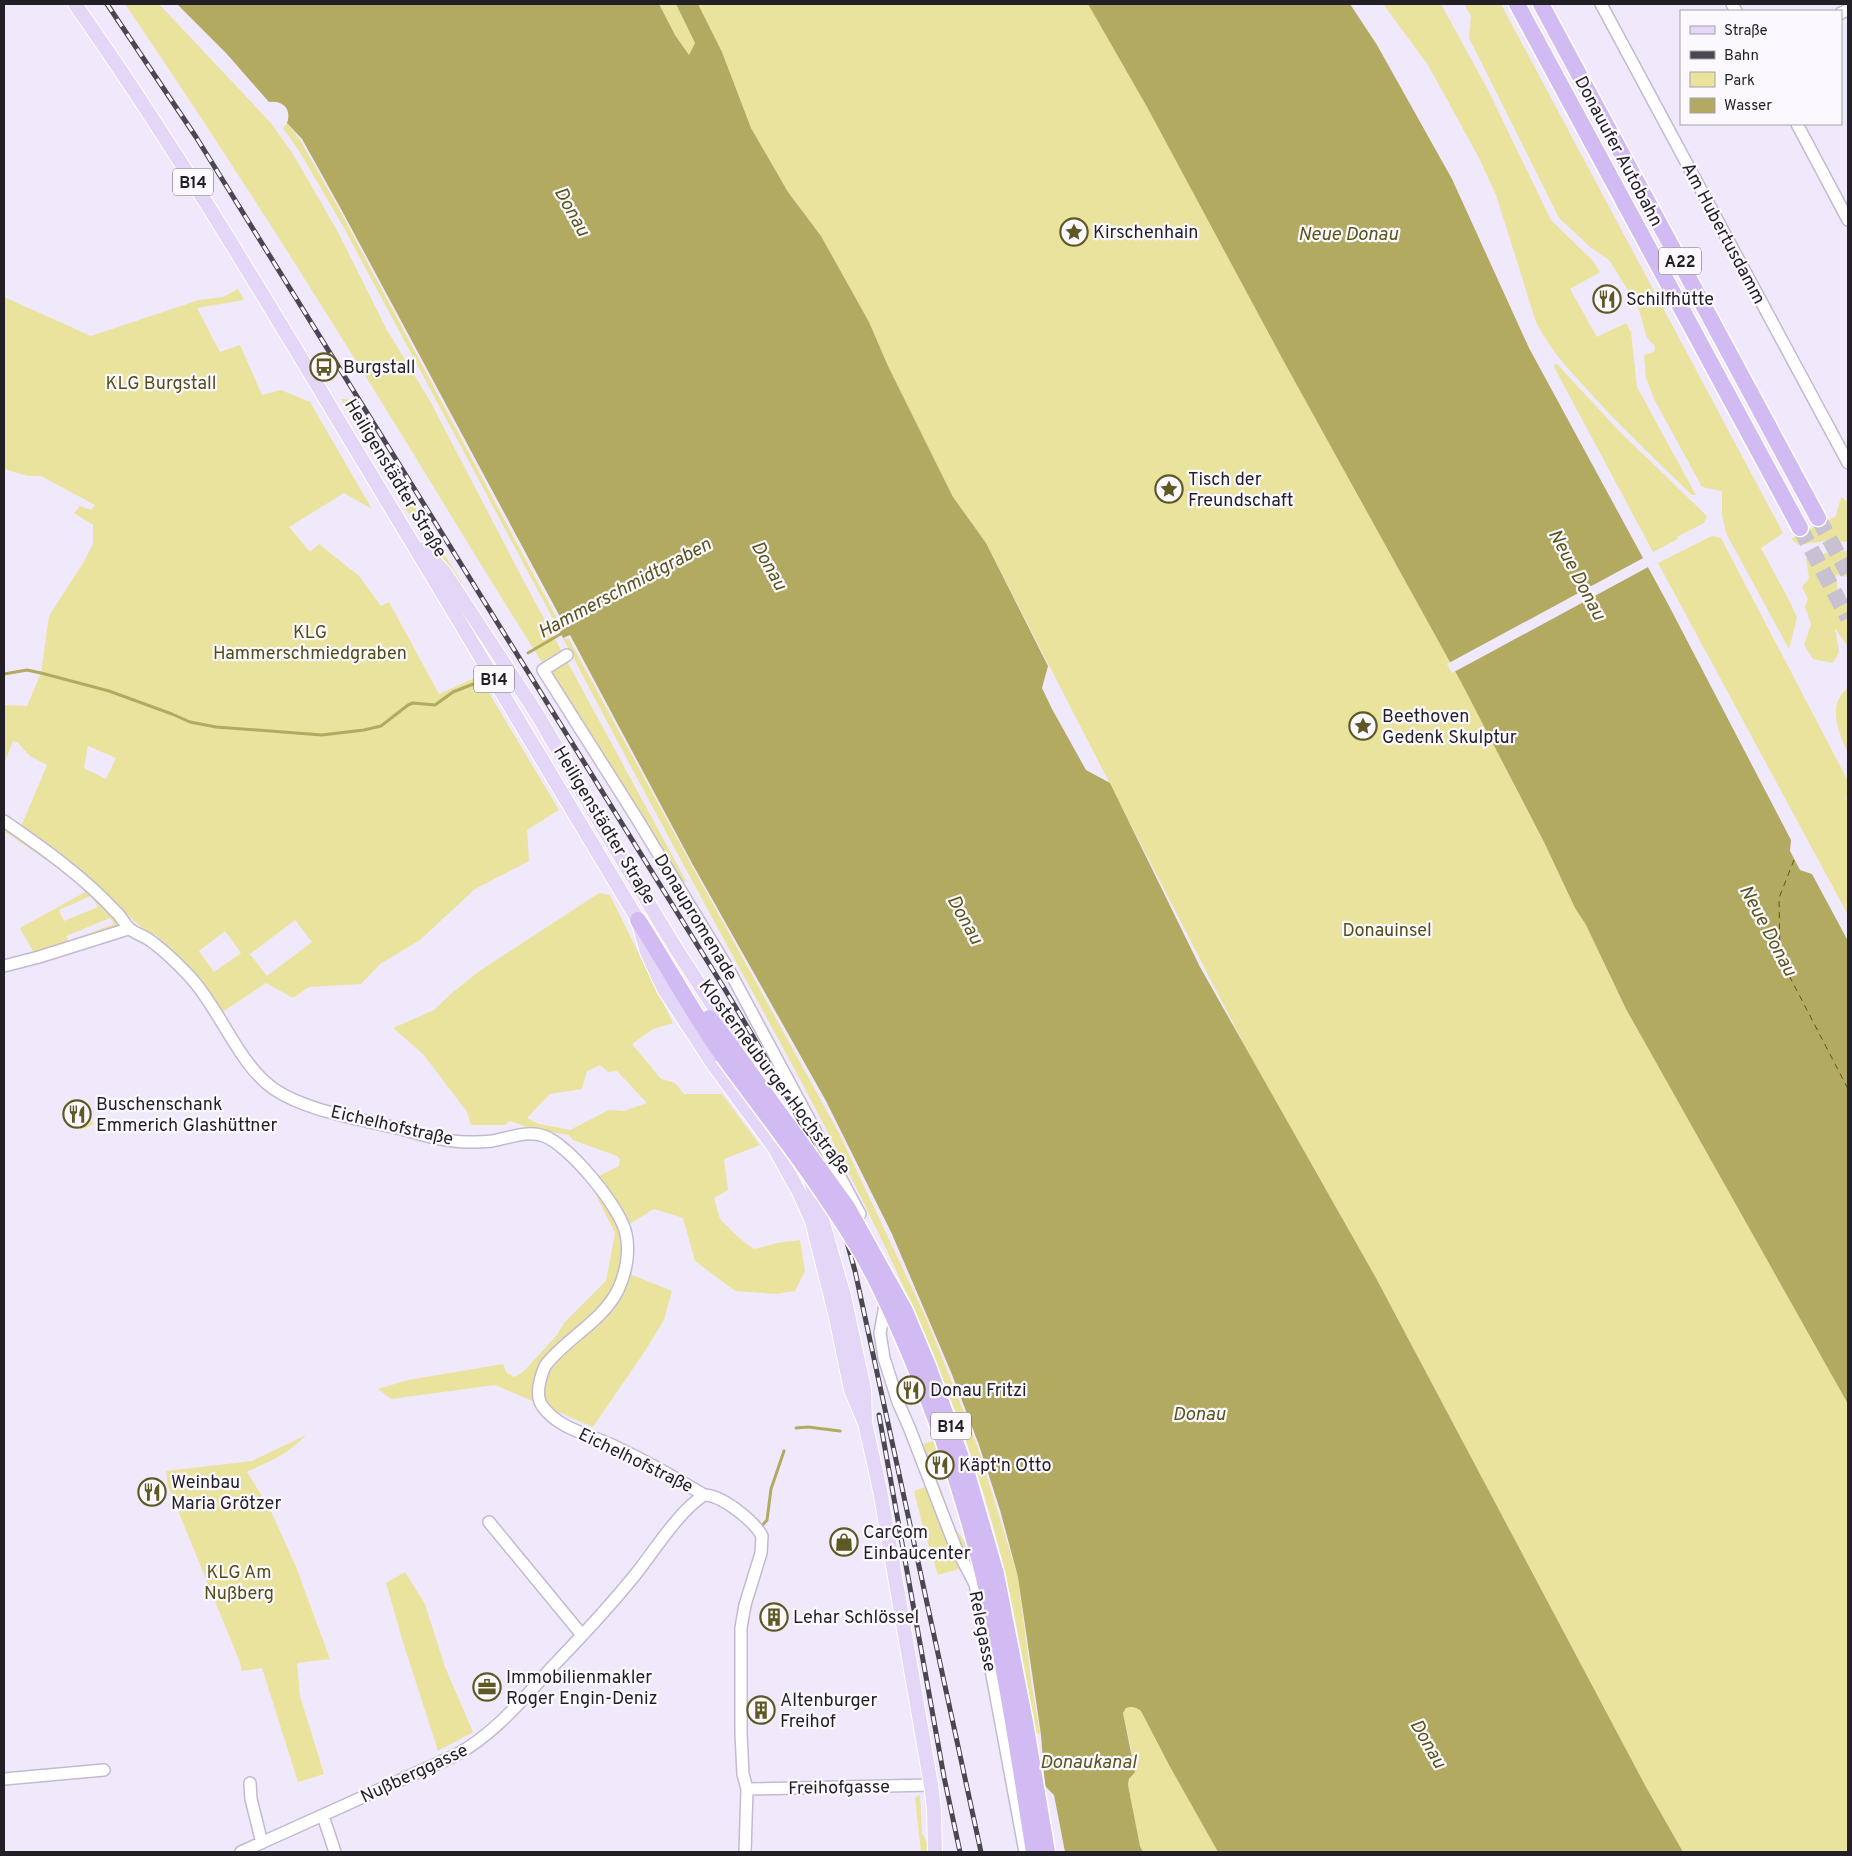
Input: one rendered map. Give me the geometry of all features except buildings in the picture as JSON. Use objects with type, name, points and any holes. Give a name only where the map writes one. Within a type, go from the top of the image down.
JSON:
[{"type":"highway","name":"Donauufer Autobahn","points":[[1517,4],[1800,528]]},
{"type":"highway","name":"Donauufer Autobahn","points":[[1541,4],[1818,518]]},
{"type":"highway","name":"Heiligenstädter Straße","points":[[638,920],[675,978]]},
{"type":"highway","name":"Klosterneuburger Hochstraße","points":[[675,978],[701,1024],[814,1180],[862,1253],[894,1317],[924,1387],[950,1459],[983,1577],[1006,1684],[1034,1852]]},
{"type":"highway","name":"Klosterneuburger Hochstraße","points":[[675,978],[733,1049],[847,1207],[905,1311],[949,1421],[968,1477],[996,1574],[1026,1722],[1047,1852]]},
{"type":"main road","name":"Heiligenstädter Straße","points":[[74,4],[127,79],[196,187],[638,920]]},
{"type":"main road","points":[[402,526],[445,573],[537,714],[639,887],[784,1115],[808,1172],[844,1296],[864,1390],[866,1423],[880,1490],[931,1785],[934,1809],[935,1852]]},
{"type":"main road","points":[[638,920],[647,952],[664,989],[713,1064],[774,1147],[800,1192],[812,1220],[836,1317],[851,1390],[866,1423]]},
{"type":"street","name":"Am Hubertusdamm","points":[[1601,4],[1848,462]]},
{"type":"street","points":[[1798,125],[1848,220]]},
{"type":"street","name":"Donaupromenade","points":[[567,654],[544,670],[730,972],[887,1265],[890,1275]]},
{"type":"street","name":"Eichelhofstraße","points":[[4,821],[39,846],[97,893],[122,918],[128,929],[157,946],[192,979],[213,1007],[252,1070],[263,1082],[277,1092],[298,1102],[321,1109],[458,1142],[481,1142],[538,1134],[552,1140],[565,1150],[602,1190],[621,1220],[626,1233],[627,1256],[623,1277],[611,1301],[545,1366],[539,1388],[541,1406],[568,1427],[616,1447],[704,1495],[716,1498],[748,1519],[762,1536],[761,1554],[745,1605],[741,1628],[741,1734],[747,1789]]},
{"type":"street","points":[[4,966],[128,929]]},
{"type":"street","name":"Relegasse","points":[[890,1275],[891,1283],[881,1317],[880,1333],[884,1358],[898,1402],[955,1546],[975,1584],[1025,1852]]},
{"type":"street","name":"Nußberggasse","points":[[241,1852],[454,1756],[479,1741],[582,1635],[632,1578],[676,1522],[704,1495]]},
{"type":"street","points":[[489,1522],[582,1635]]},
{"type":"street","points":[[4,1779],[104,1770]]},
{"type":"street","points":[[250,1783],[251,1799],[262,1843]]},
{"type":"street","name":"Freihofgasse","points":[[747,1789],[931,1785]]},
{"type":"street","points":[[745,1852],[747,1789]]},
{"type":"street","points":[[323,1816],[335,1852]]},
{"type":"green space","points":[[125,4],[159,4],[270,122],[293,154],[338,232],[387,330],[430,401],[685,882],[681,882],[570,707],[212,134]]},
{"type":"green space","points":[[659,4],[676,4],[695,43],[689,55],[675,35]]},
{"type":"green space","name":"Donauinsel","points":[[698,4],[1088,4],[1147,107],[1283,360],[1461,682],[1544,842],[1575,908],[1586,925],[1626,1009],[1848,1404],[1848,1852],[1683,1852],[1646,1787],[1376,1278],[1250,1056],[986,543],[953,497],[888,366],[869,322],[821,236],[788,192],[751,128],[722,52]]},
{"type":"green space","points":[[1383,4],[1441,4],[1488,90],[1551,220],[1593,261],[1600,272],[1570,289],[1597,337],[1626,323],[1631,332],[1637,387],[1696,495],[1692,495],[1642,447],[1570,370],[1548,343],[1536,322],[1496,195],[1479,158],[1428,65]]},
{"type":"green space","points":[[1464,4],[1501,4],[1783,533],[1761,548],[1797,618],[1789,649],[1727,535],[1722,516],[1722,491],[1702,487],[1654,399],[1646,378],[1644,355],[1654,352],[1655,346],[1647,338],[1638,307],[1610,261],[1590,247],[1559,218],[1469,38],[1471,16]]},
{"type":"green space","points":[[287,123],[300,140],[339,209],[562,628],[559,630],[344,228],[301,154],[283,128]]},
{"type":"green space","points":[[238,289],[244,300],[197,308],[220,352],[240,345],[262,395],[281,390],[310,402],[372,509],[344,493],[289,527],[310,552],[319,544],[359,576],[381,606],[389,602],[439,694],[479,676],[559,810],[527,830],[529,861],[475,889],[420,940],[380,964],[361,984],[309,987],[293,998],[266,983],[221,1013],[201,983],[156,935],[149,934],[99,890],[65,873],[4,831],[4,816],[20,829],[47,765],[30,756],[17,742],[13,741],[4,764],[4,705],[27,706],[41,673],[49,616],[93,544],[93,525],[74,513],[80,506],[91,510],[95,505],[41,476],[28,476],[4,469],[4,297],[91,336],[199,300],[223,297]],"holes":[[[88,746],[116,758],[106,779],[84,768]],[[295,920],[312,942],[267,976],[250,954]],[[225,931],[241,953],[214,972],[199,951]]]},
{"type":"green space","points":[[1555,364],[1620,432],[1707,516],[1704,523],[1653,552],[1554,367]]},
{"type":"green space","points":[[341,399],[348,399],[462,583],[459,586],[419,531]]},
{"type":"green space","points":[[1841,497],[1848,502],[1848,542],[1825,541],[1799,545],[1791,539],[1836,516]]},
{"type":"green space","points":[[1712,536],[1721,538],[1848,781],[1848,795],[1846,799],[1848,803],[1848,915],[1658,563]]},
{"type":"green space","points":[[1848,551],[1848,577],[1836,575],[1837,589],[1848,607],[1848,647],[1835,628],[1839,652],[1833,663],[1813,659],[1804,645],[1811,624],[1805,607],[1808,599],[1802,587],[1809,578],[1806,559],[1831,552]]},
{"type":"green space","points":[[563,638],[569,639],[839,1133],[927,1320],[977,1445],[1018,1577],[1040,1733],[1036,1734],[1014,1612],[983,1492],[959,1421],[901,1282],[869,1214],[800,1079],[665,831]]},
{"type":"green space","points":[[1848,688],[1848,753],[1838,728],[1836,711],[1837,702]]},
{"type":"green space","points":[[87,891],[101,901],[120,924],[116,929],[35,955],[20,928]],"holes":[[[91,896],[98,907],[64,921],[59,910]],[[110,918],[114,924],[69,941],[66,936]]]},
{"type":"green space","points":[[599,893],[610,895],[673,1023],[653,1029],[632,1044],[661,1079],[675,1083],[684,1094],[722,1094],[760,1145],[724,1159],[728,1190],[714,1198],[720,1219],[738,1237],[754,1249],[800,1240],[805,1271],[795,1291],[776,1294],[735,1291],[695,1261],[683,1218],[654,1209],[629,1224],[632,1275],[672,1291],[664,1320],[593,1427],[495,1385],[391,1399],[378,1389],[408,1380],[503,1364],[506,1372],[514,1377],[523,1372],[557,1335],[564,1323],[606,1281],[615,1233],[595,1193],[607,1195],[597,1177],[619,1166],[620,1159],[617,1156],[573,1140],[569,1135],[533,1129],[510,1121],[505,1125],[471,1125],[467,1112],[423,1054],[393,1028],[434,1010],[481,970]],"holes":[[[600,1065],[608,1072],[617,1071],[647,1103],[624,1111],[609,1110],[570,1130],[539,1124],[527,1118],[550,1094],[582,1089],[587,1071]]]},
{"type":"green space","points":[[85,1113],[94,1124],[81,1130],[74,1119]]},
{"type":"green space","name":"KLG Am Nußberg","points":[[306,1435],[285,1453],[247,1472],[270,1509],[296,1567],[330,1659],[297,1663],[300,1696],[324,1774],[298,1782],[262,1668],[242,1671],[168,1486],[166,1471],[252,1461]]},
{"type":"green space","points":[[935,1440],[937,1450],[928,1453],[955,1528],[970,1550],[964,1550],[958,1545],[921,1445]]},
{"type":"green space","points":[[925,1487],[949,1544],[962,1568],[938,1575],[914,1491]]},
{"type":"green space","points":[[405,1572],[425,1604],[445,1667],[473,1732],[438,1751],[386,1583]]},
{"type":"green space","points":[[1136,1707],[1141,1711],[1218,1852],[1143,1852],[1140,1846],[1128,1785],[1131,1775],[1131,1748],[1123,1713],[1126,1708]]},
{"type":"green space","points":[[920,1795],[922,1833],[927,1843],[927,1852],[921,1852],[915,1797]]},
{"type":"water","name":"Donau","points":[[177,4],[659,4],[675,35],[689,55],[695,43],[676,4],[698,4],[722,52],[751,128],[788,192],[821,236],[869,322],[888,366],[953,497],[986,543],[1048,666],[1042,688],[1052,709],[1086,770],[1110,783],[1200,967],[1376,1278],[1646,1787],[1683,1852],[1218,1852],[1141,1711],[1132,1707],[1126,1708],[1123,1713],[1135,1772],[1129,1779],[1128,1785],[1140,1846],[1143,1852],[1065,1852],[1054,1795],[1045,1786],[1041,1735],[1018,1577],[1000,1510],[979,1445],[951,1372],[892,1234],[826,1101],[693,865],[570,635],[563,638],[559,630],[565,626],[341,209],[302,139],[287,123],[288,114],[285,106],[278,102],[269,102],[226,53]]},
{"type":"water","name":"Neue Donau","points":[[1088,4],[1350,4],[1377,45],[1452,179],[1529,348],[1668,604],[1791,840],[1790,851],[1800,870],[1812,874],[1848,941],[1848,1404],[1626,1009],[1586,925],[1575,908],[1544,842],[1461,682],[1283,360],[1147,107]]},
{"type":"pier","points":[[1645,557],[1650,566],[1452,673],[1447,664]]},
{"type":"waterway","name":"Hammerschmidtgraben","points":[[528,653],[564,632]]},
{"type":"waterway","name":"Hammerschmidtgraben","points":[[4,674],[27,670],[41,673],[109,691],[190,722],[216,727],[322,735],[381,726],[408,705],[413,703],[435,705],[453,692],[481,681]]},
{"type":"waterway","points":[[796,1428],[808,1427],[840,1431]]},
{"type":"waterway","points":[[760,1528],[767,1520],[771,1489],[784,1451]]},
{"type":"ferry route","points":[[1794,860],[1779,898],[1780,958],[1848,1089]]},
{"type":"tunnel","points":[[1818,518],[1848,573]]},
{"type":"tunnel","points":[[1800,528],[1848,618]]},
{"type":"railway","points":[[107,4],[196,137],[724,988],[766,1059],[806,1133],[832,1194],[855,1271],[981,1852]]},
{"type":"railway","points":[[879,1415],[944,1777],[960,1852]]},
{"type":"place","name":"Kirschenhain","points":[[1074,232]]},
{"type":"place","name":"Schilfhütte","points":[[1607,299]]},
{"type":"place","name":"Burgstall","points":[[324,367]]},
{"type":"place","name":"Tisch der Freundschaft","points":[[1169,489]]},
{"type":"place","name":"Beethoven Gedenk Skulptur","points":[[1363,726]]},
{"type":"place","name":"Buschenschank Emmerich Glashüttner","points":[[77,1114]]},
{"type":"place","name":"Donau Fritzi","points":[[911,1390]]},
{"type":"place","name":"Käpt'n Otto","points":[[940,1465]]},
{"type":"place","name":"Weinbau Maria Grötzer","points":[[152,1492]]},
{"type":"place","name":"CarCom Einbaucenter","points":[[844,1542]]},
{"type":"place","name":"Lehar Schlössel","points":[[774,1617]]},
{"type":"place","name":"Immobilienmakler Roger Engin-Deniz","points":[[487,1687]]},
{"type":"place","name":"Altenburger Freihof","points":[[761,1710]]},
{"type":"park label","name":"KLG Burgstall","points":[[161,383]]},
{"type":"park label","name":"KLG Hammerschmiedgraben","points":[[310,642]]},
{"type":"water label","name":"Donaukanal","points":[[1088,1761]]}]
